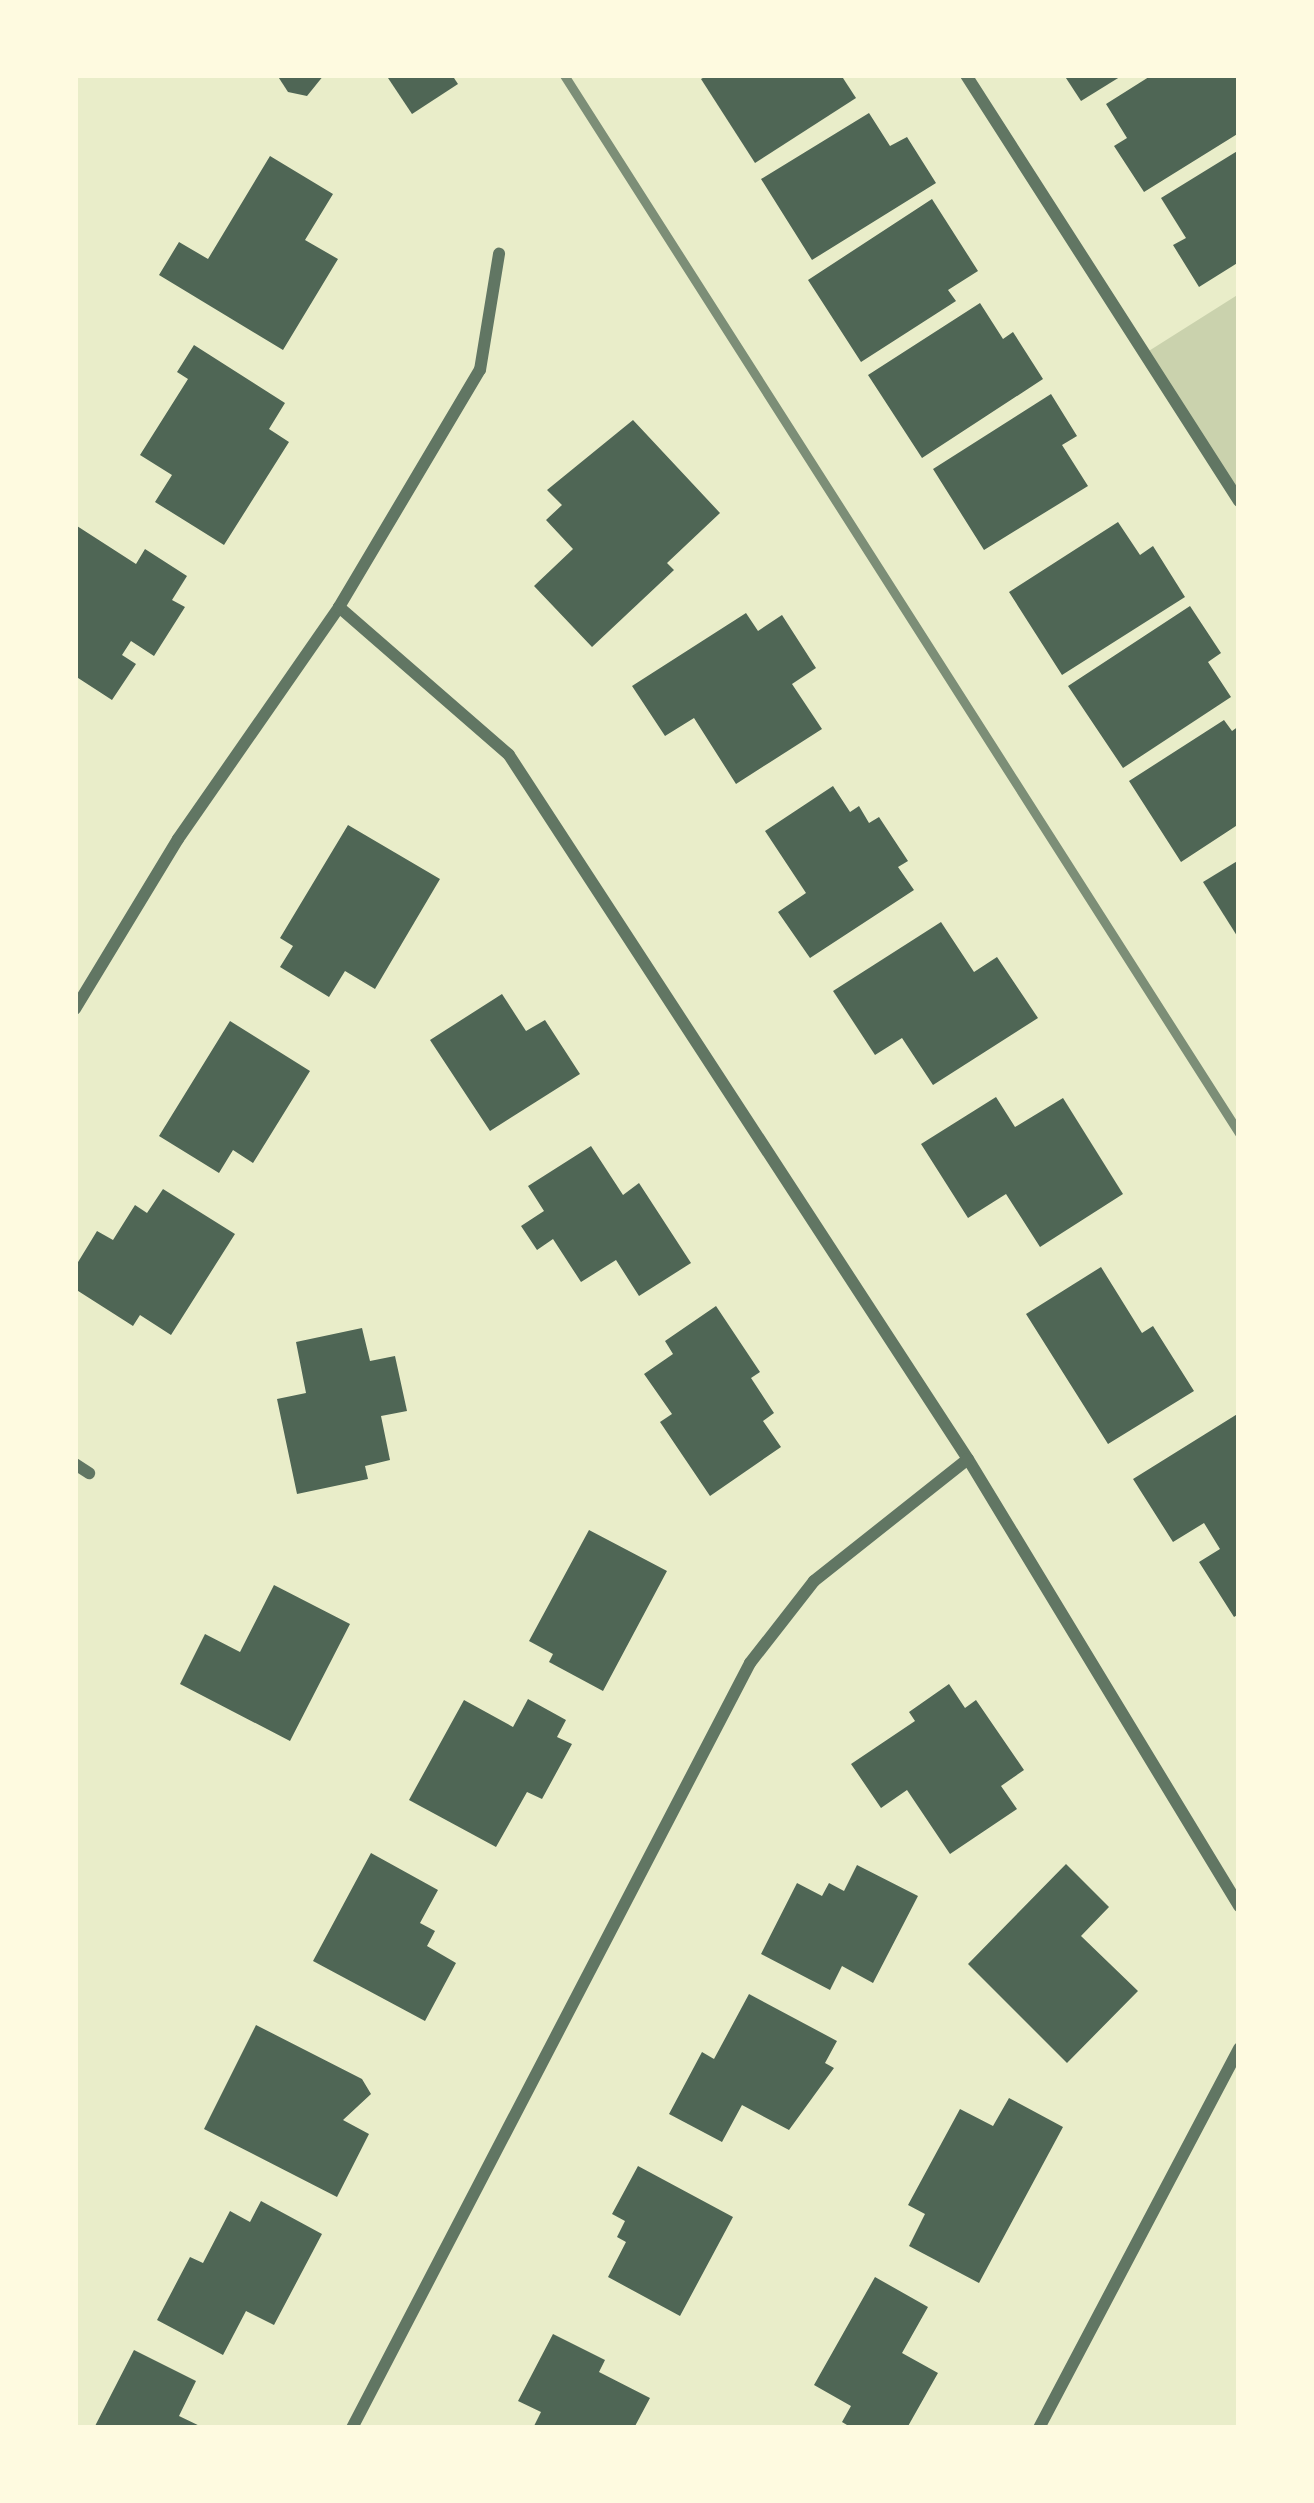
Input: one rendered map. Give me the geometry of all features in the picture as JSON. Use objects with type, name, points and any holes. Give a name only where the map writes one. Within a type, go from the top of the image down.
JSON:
[{"type":"street","points":[[967,75],[1239,501]]},
{"type":"street","points":[[75,1009],[178,838],[339,607],[480,370],[499,254]]},
{"type":"street","points":[[339,607],[509,754],[968,1459],[1239,1906]]},
{"type":"street","points":[[352,2428],[750,1663],[814,1581],[968,1459]]},
{"type":"street","points":[[75,1464],[89,1473]]},
{"type":"street","points":[[1039,2428],[1239,2048]]},
{"type":"green space","points":[[1239,294],[1239,501],[1144,354]]},
{"type":"building","points":[[277,75],[324,75],[307,96],[288,92]]},
{"type":"building","points":[[386,75],[452,75],[458,84],[412,114]]},
{"type":"building","points":[[708,75],[841,75],[856,98],[755,163],[701,79]]},
{"type":"building","points":[[1064,75],[1123,75],[1081,101]]},
{"type":"building","points":[[1152,75],[1236,75],[1239,133],[1144,192],[1114,146],[1127,138],[1106,104]]},
{"type":"building","points":[[869,113],[890,146],[907,137],[936,183],[812,260],[761,179]]},
{"type":"building","points":[[1239,150],[1239,262],[1199,287],[1173,245],[1186,238],[1161,198]]},
{"type":"building","points":[[270,156],[333,194],[305,240],[338,259],[283,350],[159,275],[179,242],[208,259]]},
{"type":"building","points":[[932,199],[978,271],[948,290],[956,301],[861,362],[808,280]]},
{"type":"building","points":[[980,303],[1003,339],[1013,332],[1043,379],[922,458],[868,375]]},
{"type":"building","points":[[194,345],[285,403],[269,429],[289,442],[224,545],[155,502],[172,475],[140,455],[188,379],[177,372]]},
{"type":"building","points":[[1051,394],[1077,436],[1062,445],[1088,486],[984,550],[933,469]]},
{"type":"building","points":[[633,420],[720,513],[667,563],[674,570],[592,647],[534,586],[573,549],[546,520],[562,505],[547,490]]},
{"type":"building","points":[[1118,522],[1140,555],[1153,546],[1185,597],[1062,675],[1009,592]]},
{"type":"building","points":[[77,526],[136,564],[145,549],[187,576],[172,600],[185,607],[154,656],[131,641],[122,655],[136,664],[112,700],[75,676]]},
{"type":"building","points":[[1190,606],[1221,653],[1208,662],[1231,697],[1123,768],[1068,686]]},
{"type":"building","points":[[746,613],[758,631],[782,615],[816,668],[792,684],[822,729],[736,784],[694,718],[665,736],[632,686]]},
{"type":"building","points":[[1224,720],[1232,731],[1239,726],[1239,824],[1181,862],[1129,781]]},
{"type":"building","points":[[833,786],[850,812],[859,806],[869,823],[879,817],[908,861],[898,867],[914,890],[810,958],[778,912],[806,893],[765,831]]},
{"type":"building","points":[[348,825],[440,879],[375,989],[345,971],[329,997],[280,967],[293,946],[280,938]]},
{"type":"building","points":[[1239,860],[1239,939],[1203,882]]},
{"type":"building","points":[[941,922],[974,972],[997,957],[1038,1018],[933,1085],[902,1038],[875,1055],[833,991]]},
{"type":"building","points":[[502,994],[526,1031],[545,1020],[580,1074],[490,1131],[430,1040]]},
{"type":"building","points":[[230,1021],[310,1071],[253,1163],[233,1150],[219,1173],[159,1136]]},
{"type":"building","points":[[996,1097],[1015,1127],[1063,1098],[1123,1194],[1040,1247],[1006,1194],[968,1218],[921,1144]]},
{"type":"building","points":[[591,1146],[623,1195],[639,1183],[691,1263],[639,1296],[616,1260],[581,1282],[553,1239],[537,1250],[521,1226],[544,1211],[528,1186]]},
{"type":"building","points":[[163,1189],[235,1234],[171,1335],[140,1315],[133,1326],[75,1289],[75,1267],[97,1231],[113,1240],[135,1205],[147,1213]]},
{"type":"building","points":[[1101,1267],[1142,1333],[1153,1326],[1194,1391],[1108,1444],[1026,1314]]},
{"type":"building","points":[[716,1306],[760,1372],[751,1378],[774,1413],[763,1421],[781,1447],[710,1496],[660,1422],[672,1414],[644,1374],[673,1354],[665,1341]]},
{"type":"building","points":[[362,1328],[370,1361],[395,1356],[407,1411],[381,1416],[390,1460],[365,1466],[368,1479],[297,1494],[277,1399],[306,1393],[296,1342]]},
{"type":"building","points":[[1239,1413],[1239,1614],[1234,1617],[1199,1562],[1220,1549],[1204,1523],[1173,1542],[1133,1479]]},
{"type":"building","points":[[589,1530],[667,1571],[603,1691],[549,1662],[553,1654],[529,1641]]},
{"type":"building","points":[[274,1585],[350,1624],[290,1741],[180,1684],[205,1634],[240,1652]]},
{"type":"building","points":[[949,1684],[965,1708],[976,1700],[1024,1770],[1001,1786],[1017,1809],[950,1854],[907,1790],[881,1808],[851,1764],[915,1721],[909,1712]]},
{"type":"building","points":[[528,1699],[566,1720],[557,1737],[572,1744],[542,1799],[527,1792],[496,1847],[409,1800],[464,1700],[513,1727]]},
{"type":"building","points":[[371,1853],[438,1890],[420,1923],[435,1931],[427,1946],[456,1963],[425,2021],[313,1961]]},
{"type":"building","points":[[1066,1864],[1109,1907],[1081,1936],[1138,1991],[1067,2063],[968,1964]]},
{"type":"building","points":[[857,1865],[918,1896],[873,1983],[842,1966],[830,1990],[761,1954],[797,1883],[822,1896],[829,1883],[844,1891]]},
{"type":"building","points":[[749,1994],[837,2041],[825,2063],[834,2068],[789,2130],[742,2105],[722,2142],[669,2114],[702,2052],[714,2059]]},
{"type":"building","points":[[256,2025],[362,2079],[371,2094],[343,2120],[369,2134],[337,2197],[204,2129]]},
{"type":"building","points":[[1009,2098],[1063,2127],[979,2283],[909,2246],[925,2214],[908,2205],[960,2109],[993,2126]]},
{"type":"building","points":[[638,2166],[733,2217],[680,2316],[608,2277],[626,2242],[617,2237],[625,2221],[612,2214]]},
{"type":"building","points":[[261,2201],[322,2234],[274,2325],[246,2311],[223,2355],[157,2320],[190,2257],[203,2263],[230,2211],[250,2222]]},
{"type":"building","points":[[875,2277],[928,2307],[902,2353],[938,2373],[907,2428],[852,2428],[842,2422],[851,2406],[814,2385]]},
{"type":"building","points":[[553,2334],[605,2360],[599,2372],[650,2398],[634,2428],[533,2428],[541,2412],[518,2401]]},
{"type":"building","points":[[134,2350],[196,2381],[179,2416],[204,2428],[94,2428]]},
{"type":"railway","points":[[564,75],[1239,1133]]}]
